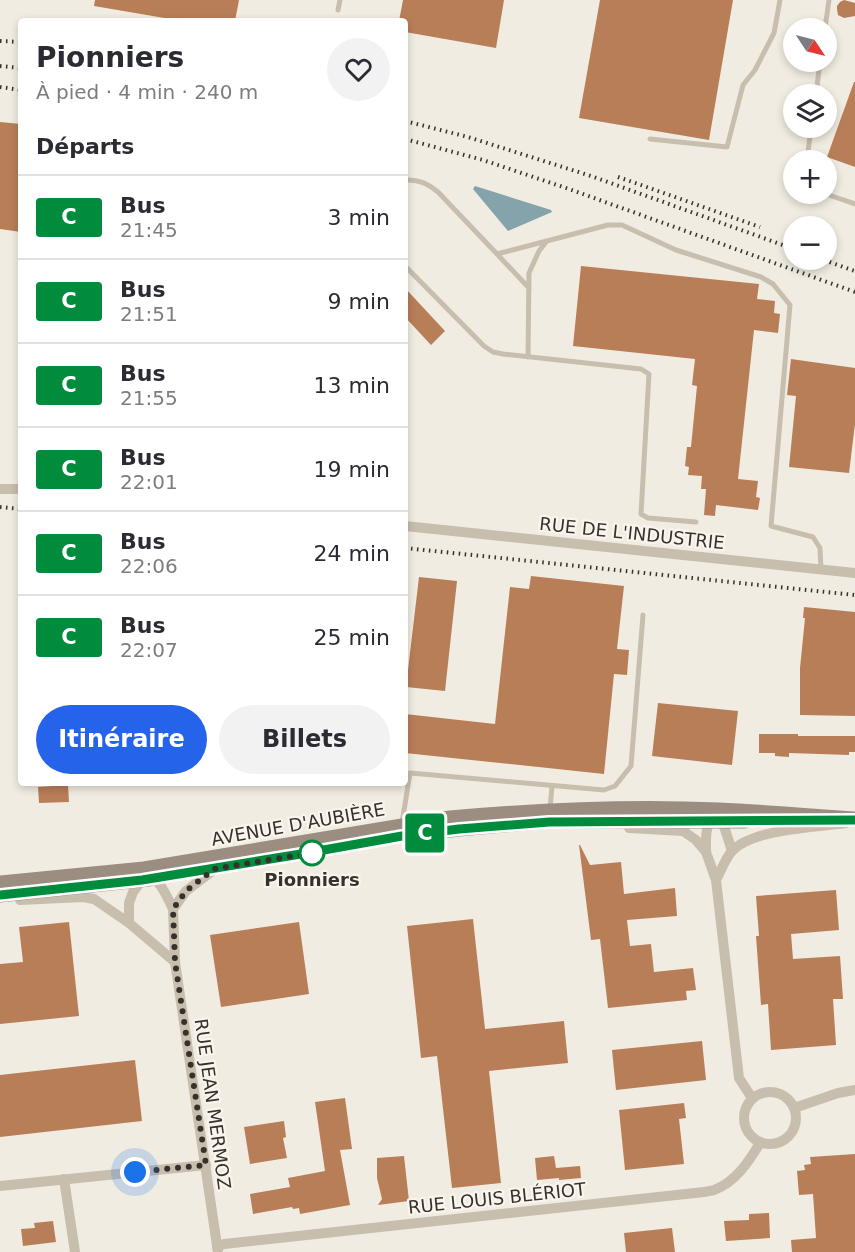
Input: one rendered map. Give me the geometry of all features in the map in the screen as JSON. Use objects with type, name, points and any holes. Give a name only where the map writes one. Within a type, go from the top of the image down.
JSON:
[{"type":"main road","name":"AVENUE D'AUBIÈRE","points":[[0,883],[147,876],[402,831],[459,829],[549,816],[855,820]]},
{"type":"main road","name":"AVENUE D'AUBIÈRE","points":[[0,895],[214,869],[402,831]]},
{"type":"street","points":[[0,489],[18,489]]},
{"type":"street","name":"RUE DE L'INDUSTRIE","points":[[408,526],[855,573]]},
{"type":"street","name":"AVENUE D'AUBIÈRE","points":[[549,816],[683,831],[696,840],[706,852],[716,880]]},
{"type":"street","points":[[717,817],[732,851],[716,880],[739,1078],[752,1098]]},
{"type":"street","points":[[706,852],[717,817]]},
{"type":"street","name":"AVENUE D'AUBIÈRE","points":[[732,851],[765,834],[855,820]]},
{"type":"street","points":[[173,909],[186,891],[214,869]]},
{"type":"street","points":[[129,923],[129,903],[133,892],[147,876]]},
{"type":"street","name":"RUE JEAN MERMOZ","points":[[147,876],[165,891],[173,909],[175,962],[218,1249]]},
{"type":"street","points":[[0,902],[55,897],[94,899],[129,923],[175,962]]},
{"type":"street","points":[[794,1108],[838,1093],[855,1090]]},
{"type":"street","points":[[776,1092],[790,1101],[794,1108],[795,1125],[785,1139],[777,1143],[760,1143],[747,1131],[744,1114],[752,1098],[759,1094],[776,1092]]},
{"type":"street","name":"RUE LOUIS BLÉRIOT","points":[[218,1249],[224,1244],[714,1190],[733,1178],[747,1164],[760,1143]]},
{"type":"street","points":[[0,1186],[206,1165]]},
{"type":"street","points":[[64,1179],[75,1252]]},
{"type":"lane","points":[[338,10],[340,0]]},
{"type":"lane","points":[[650,139],[727,147],[743,84],[755,70],[774,33],[780,0]]},
{"type":"lane","points":[[826,18],[829,0]]},
{"type":"lane","points":[[408,180],[427,183],[438,192],[529,288]]},
{"type":"lane","points":[[837,198],[855,204]]},
{"type":"lane","points":[[497,254],[608,225],[622,225],[676,250],[773,284],[789,304],[771,526],[813,537],[819,548],[821,570]]},
{"type":"lane","points":[[528,357],[529,273],[539,251],[547,241]]},
{"type":"lane","points":[[408,270],[484,346],[493,352],[641,369],[649,374],[641,514],[648,518],[696,522]]},
{"type":"lane","points":[[402,831],[410,773],[604,790],[615,786],[631,766],[643,615]]},
{"type":"lane","points":[[549,816],[552,786]]},
{"type":"water","points":[[475,186],[552,212],[508,231],[473,189]]},
{"type":"building","points":[[95,0],[239,0],[236,18],[164,18],[94,6]]},
{"type":"building","points":[[403,0],[504,0],[496,48],[408,33],[408,18],[400,18]]},
{"type":"building","points":[[600,0],[733,0],[709,140],[579,118]]},
{"type":"building","points":[[844,0],[855,3],[855,16],[844,18],[838,15],[837,6]]},
{"type":"building","points":[[855,82],[855,167],[837,161],[837,150],[830,150],[834,138],[837,138],[837,129]]},
{"type":"building","points":[[0,122],[18,124],[18,232],[0,229]]},
{"type":"building","points":[[581,266],[759,284],[757,299],[775,301],[774,313],[780,314],[778,333],[754,330],[738,479],[758,481],[756,497],[760,498],[758,510],[716,505],[715,516],[704,515],[706,489],[701,489],[702,476],[688,475],[689,467],[685,466],[687,447],[691,447],[697,386],[692,385],[695,359],[573,346]]},
{"type":"building","points":[[408,291],[445,331],[431,345],[408,320]]},
{"type":"building","points":[[791,359],[855,368],[855,424],[849,473],[789,467],[796,396],[787,395]]},
{"type":"building","points":[[531,576],[624,586],[617,649],[629,650],[627,675],[614,674],[604,774],[408,753],[408,714],[495,724],[510,587],[529,589]]},
{"type":"building","points":[[419,577],[457,581],[445,691],[408,687]]},
{"type":"building","points":[[804,607],[855,612],[855,716],[800,715]]},
{"type":"building","points":[[658,703],[738,711],[732,765],[652,756]]},
{"type":"building","points":[[759,734],[855,736],[855,752],[849,752],[849,755],[789,753],[789,757],[775,756],[775,753],[759,753]]},
{"type":"building","points":[[68,786],[69,802],[39,803],[38,787]]},
{"type":"building","points":[[579,845],[590,865],[621,862],[624,894],[675,888],[677,916],[627,920],[630,946],[651,944],[654,972],[693,968],[696,990],[686,991],[687,1000],[608,1008],[600,939],[591,940]]},
{"type":"building","points":[[836,890],[839,930],[791,934],[793,959],[840,956],[843,999],[833,999],[836,1045],[771,1050],[768,1004],[761,1005],[756,936],[759,936],[756,896]]},
{"type":"building","points":[[473,919],[485,1029],[564,1021],[568,1063],[489,1071],[501,1183],[452,1188],[437,1056],[421,1058],[407,926]]},
{"type":"building","points":[[69,922],[79,1016],[0,1024],[0,964],[23,962],[19,927]]},
{"type":"building","points":[[299,922],[309,994],[221,1007],[210,935]]},
{"type":"building","points":[[702,1041],[706,1080],[616,1090],[612,1050]]},
{"type":"building","points":[[135,1060],[142,1121],[0,1137],[0,1075]]},
{"type":"building","points":[[345,1098],[352,1149],[340,1150],[350,1205],[300,1214],[299,1208],[293,1209],[292,1207],[253,1214],[250,1194],[290,1187],[288,1178],[325,1171],[315,1102]]},
{"type":"building","points":[[684,1103],[686,1118],[679,1119],[684,1164],[625,1170],[619,1110]]},
{"type":"building","points":[[284,1121],[286,1137],[283,1138],[287,1158],[250,1164],[244,1127]]},
{"type":"building","points":[[855,1154],[855,1252],[792,1252],[791,1240],[816,1238],[813,1194],[799,1195],[797,1171],[805,1170],[804,1165],[811,1164],[810,1157]]},
{"type":"building","points":[[404,1156],[409,1201],[378,1205],[382,1199],[377,1178],[377,1158]]},
{"type":"building","points":[[554,1156],[556,1168],[580,1166],[581,1178],[537,1180],[535,1158]]},
{"type":"building","points":[[769,1213],[770,1238],[726,1241],[724,1221],[749,1220],[749,1214]]},
{"type":"building","points":[[53,1221],[56,1242],[23,1246],[21,1229],[35,1228],[34,1223]]},
{"type":"building","points":[[672,1228],[675,1252],[626,1252],[624,1233]]},
{"type":"railway","points":[[0,41],[18,42]]},
{"type":"railway","points":[[0,66],[18,68]]},
{"type":"railway","points":[[0,87],[18,90]]},
{"type":"railway","points":[[408,122],[468,137],[591,176],[783,245]]},
{"type":"railway","points":[[408,140],[483,160],[569,189],[855,292]]},
{"type":"railway","points":[[618,177],[760,227]]},
{"type":"railway","points":[[837,265],[855,271]]},
{"type":"railway","points":[[0,507],[18,509]]},
{"type":"railway","points":[[408,548],[855,595]]},
{"type":"bus line","name":"C","points":[[0,895],[142,880],[402,836],[459,829],[549,822],[855,820]]},
{"type":"place","name":"Pionniers","points":[[312,853]]},
{"type":"route","points":[[135,1172],[206,1165],[175,962],[173,909],[186,891],[214,869],[312,853]]}]
